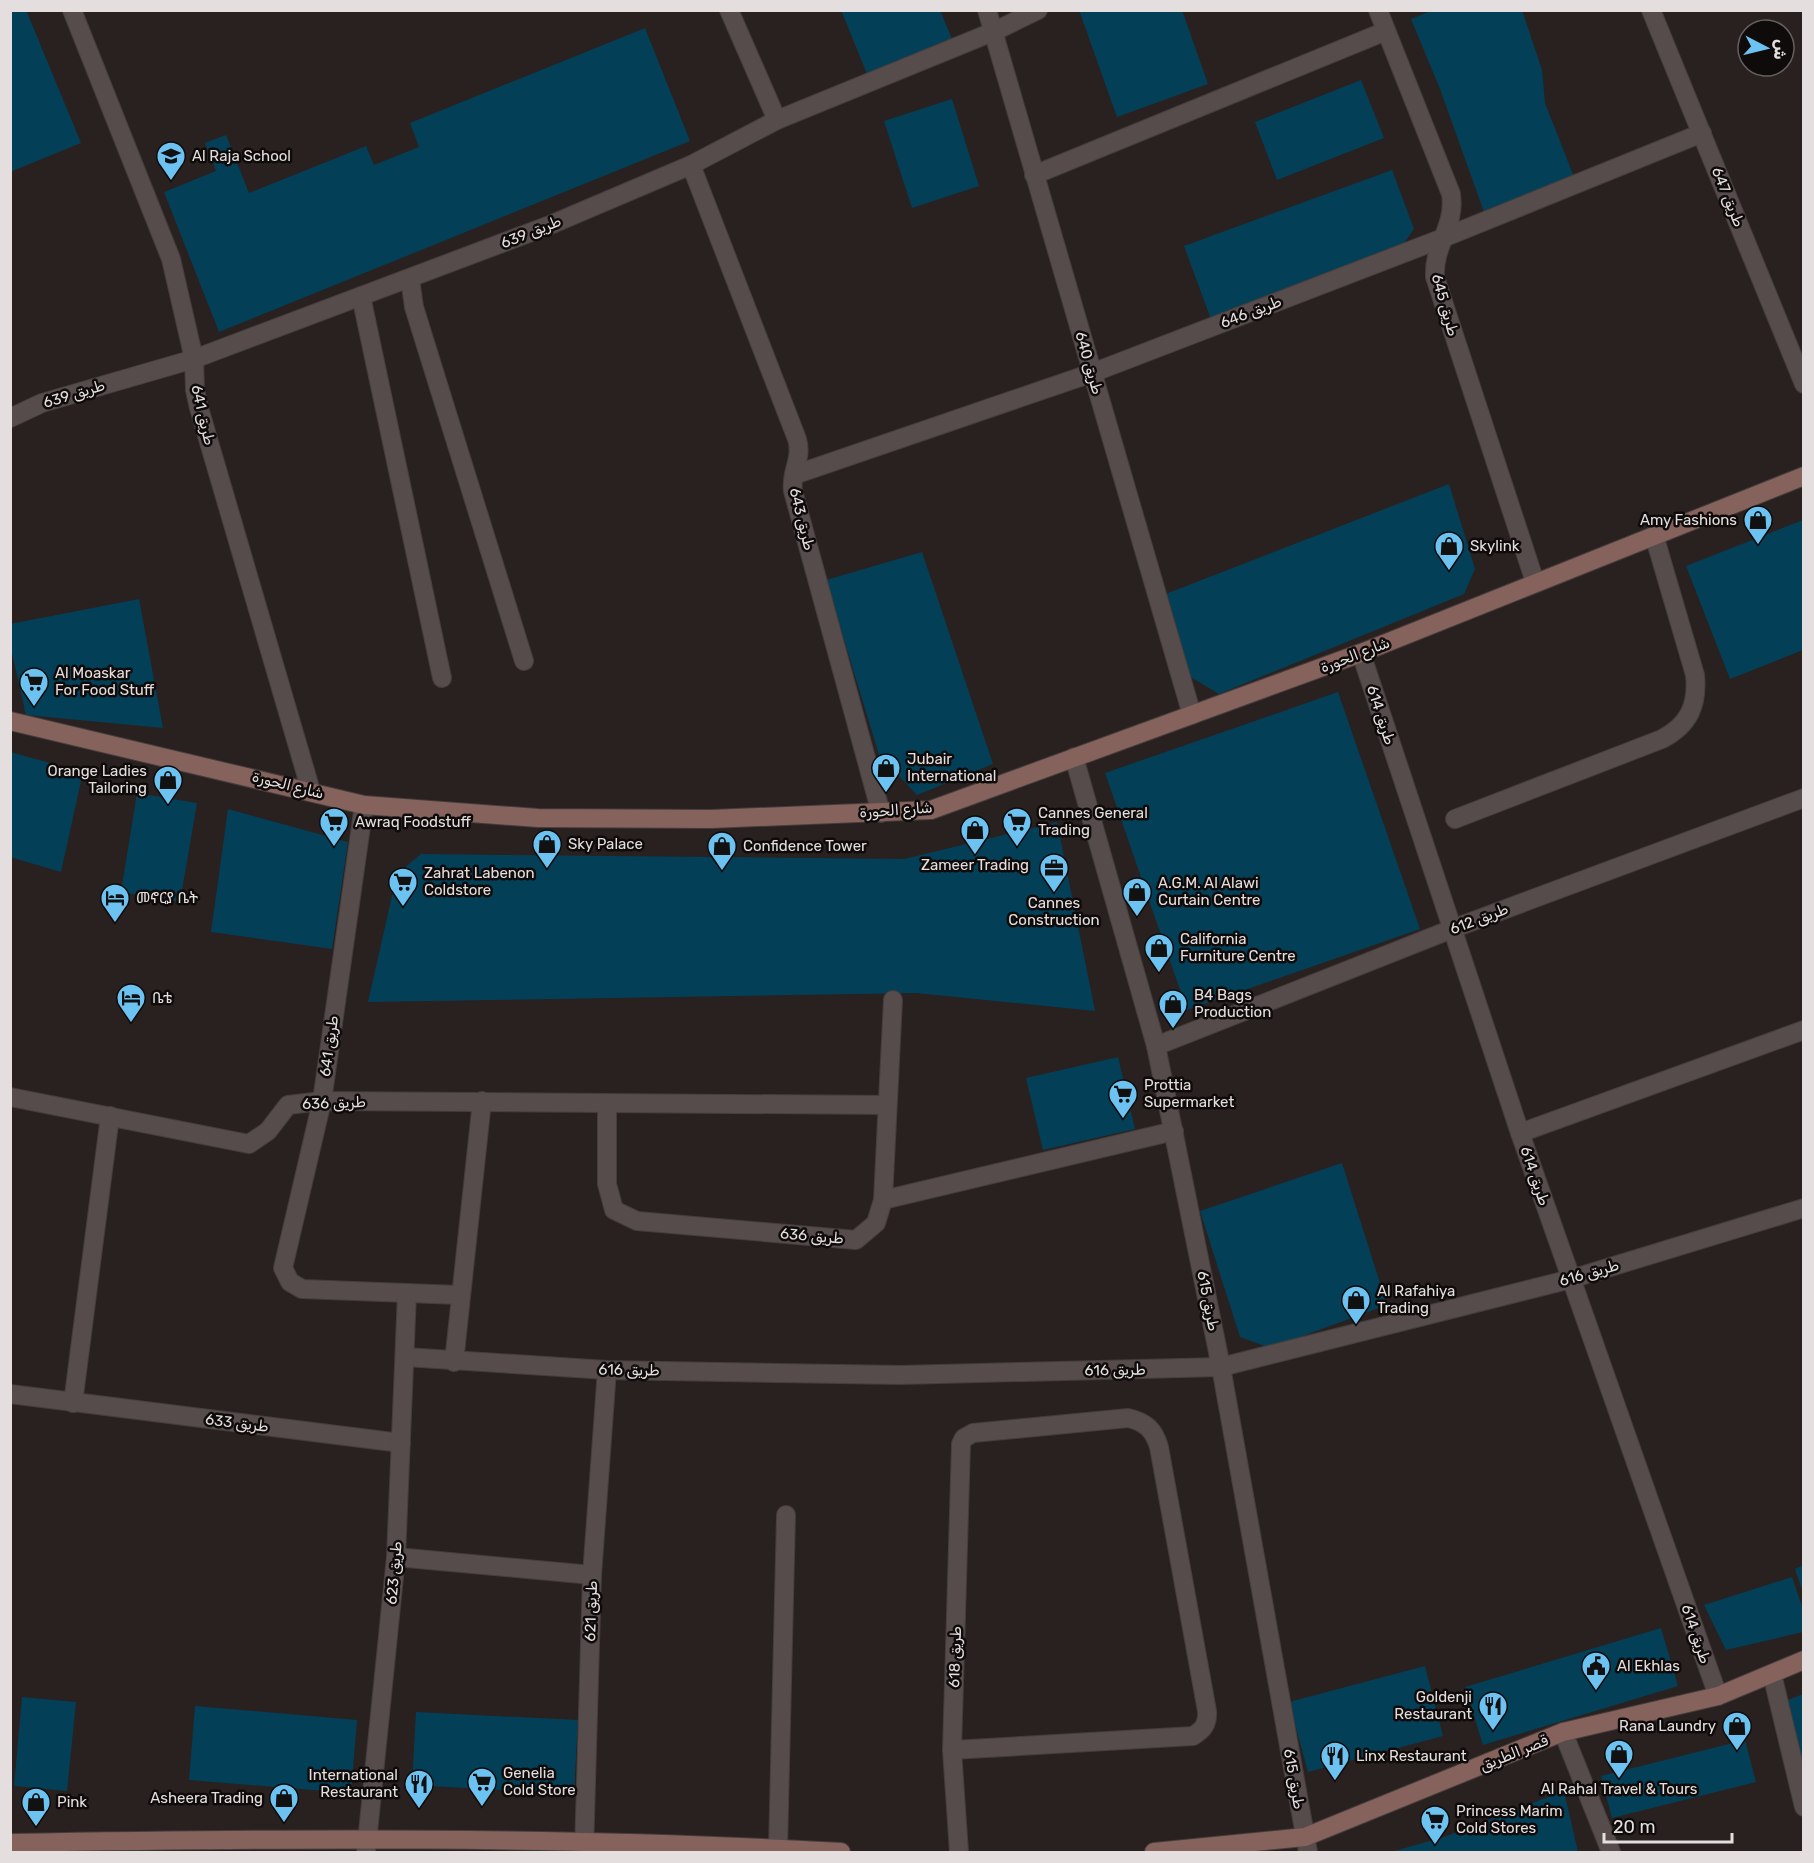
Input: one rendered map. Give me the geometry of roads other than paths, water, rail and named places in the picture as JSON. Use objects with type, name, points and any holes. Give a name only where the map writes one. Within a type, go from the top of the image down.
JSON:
[{"type":"street","name":"طريق 641","points":[[72,10],[171,259],[195,359],[195,390],[205,429],[311,790]]},
{"type":"street","points":[[729,10],[777,120]]},
{"type":"street","name":"طريق 640","points":[[987,10],[995,31],[1034,175],[1192,715]]},
{"type":"street","name":"طريق 639","points":[[10,418],[42,403],[195,359],[550,225],[692,165],[777,120],[995,31],[1038,10]]},
{"type":"street","name":"طريق 645","points":[[1378,10],[1451,194],[1453,208],[1450,224],[1434,265],[1435,277],[1535,582]]},
{"type":"street","name":"طريق 647","points":[[1651,10],[1803,384]]},
{"type":"street","points":[[1034,175],[1386,32]]},
{"type":"street","name":"طريق 646","points":[[794,475],[1092,374],[1443,238],[1702,133]]},
{"type":"street","name":"طريق 643","points":[[692,165],[797,440],[800,458],[794,475],[793,491],[881,813]]},
{"type":"street","points":[[410,279],[414,308],[524,661]]},
{"type":"street","points":[[361,296],[442,678]]},
{"type":"street","name":"شارع الحورة","points":[[10,721],[311,790],[364,805],[537,818],[711,819],[931,810],[1361,653],[1803,476]]},
{"type":"street","points":[[1455,819],[1662,739],[1676,732],[1687,721],[1694,707],[1695,675],[1654,535]]},
{"type":"street","name":"طريق 614","points":[[1361,653],[1520,1133],[1718,1696]]},
{"type":"street","name":"طريق 615","points":[[1074,757],[1156,1046],[1221,1367],[1306,1845]]},
{"type":"street","name":"طريق 612","points":[[1156,1046],[1452,929],[1803,798]]},
{"type":"street","name":"طريق 641","points":[[364,805],[321,1101],[283,1268],[290,1282],[302,1289],[407,1293]]},
{"type":"street","name":"طريق 636","points":[[607,1103],[607,1184],[614,1210],[637,1221],[856,1240],[876,1223],[883,1200],[893,1000]]},
{"type":"street","points":[[1520,1133],[1803,1030]]},
{"type":"street","name":"طريق 636","points":[[10,1097],[249,1144],[268,1131],[288,1105],[321,1101],[887,1105]]},
{"type":"street","points":[[454,1362],[459,1295],[482,1101]]},
{"type":"street","points":[[73,1403],[110,1116]]},
{"type":"street","points":[[883,1200],[1174,1131]]},
{"type":"street","name":"طريق 616","points":[[405,1357],[454,1362],[606,1370],[901,1375],[1221,1367],[1571,1279],[1803,1208]]},
{"type":"street","points":[[407,1293],[459,1295]]},
{"type":"street","name":"طريق 623","points":[[366,1846],[396,1557],[407,1293]]},
{"type":"street","name":"طريق 621","points":[[585,1847],[592,1575],[606,1370]]},
{"type":"street","name":"طريق 633","points":[[10,1394],[401,1443]]},
{"type":"street","name":"طريق 618","points":[[952,1750],[1192,1736],[1202,1731],[1208,1718],[1159,1447],[1156,1436],[1139,1420],[1128,1418],[973,1433],[961,1444],[952,1750],[959,1852]]},
{"type":"street","points":[[778,1849],[786,1515]]},
{"type":"street","points":[[396,1557],[592,1575]]},
{"type":"street","name":"قصر الطريق","points":[[1154,1852],[1306,1845],[1563,1732],[1718,1696],[1803,1660]]},
{"type":"street","points":[[1772,1674],[1803,1807]]},
{"type":"street","points":[[1563,1732],[1611,1852]]},
{"type":"street","points":[[10,1843],[778,1849],[841,1852]]},
{"type":"place","name":"Al Raja School","points":[[171,182]]},
{"type":"place","name":"Amy Fashions","points":[[1758,546]]},
{"type":"place","name":"Skylink","points":[[1449,572]]},
{"type":"place","name":"Al Moaskar For Food Stuff","points":[[34,708]]},
{"type":"place","name":"Jubair International","points":[[886,794]]},
{"type":"place","name":"Orange Ladies Tailoring","points":[[168,806]]},
{"type":"place","name":"Awraq Foodstuff","points":[[334,848]]},
{"type":"place","name":"Cannes General Trading","points":[[1017,848]]},
{"type":"place","name":"Zameer Trading","points":[[975,856]]},
{"type":"place","name":"Sky Palace","points":[[547,870]]},
{"type":"place","name":"Confidence Tower","points":[[722,872]]},
{"type":"place","name":"Cannes Construction","points":[[1054,894]]},
{"type":"place","name":"Zahrat Labenon Coldstore","points":[[403,908]]},
{"type":"place","name":"A.G.M. Al Alawi Curtain Centre","points":[[1137,918]]},
{"type":"place","name":"መኖርያ ቤት","points":[[115,924]]},
{"type":"place","name":"California Furniture Centre","points":[[1159,974]]},
{"type":"place","name":"ቤቴ","points":[[131,1024]]},
{"type":"place","name":"B4 Bags Production","points":[[1173,1030]]},
{"type":"place","name":"Prottia Supermarket","points":[[1123,1120]]},
{"type":"place","name":"Al Rafahiya Trading","points":[[1356,1326]]},
{"type":"place","name":"Al Ekhlas","points":[[1596,1692]]},
{"type":"place","name":"Goldenji Restaurant","points":[[1493,1732]]},
{"type":"place","name":"Rana Laundry","points":[[1737,1752]]},
{"type":"place","name":"Al Rahal Travel & Tours","points":[[1619,1780]]},
{"type":"place","name":"Linx Restaurant","points":[[1335,1782]]},
{"type":"place","name":"Genelia Cold Store","points":[[482,1808]]},
{"type":"place","name":"International Restaurant","points":[[419,1810]]},
{"type":"place","name":"Asheera Trading","points":[[284,1824]]},
{"type":"place","name":"Pink","points":[[36,1828]]},
{"type":"place","name":"Princess Marim Cold Stores","points":[[1435,1846]]}]
